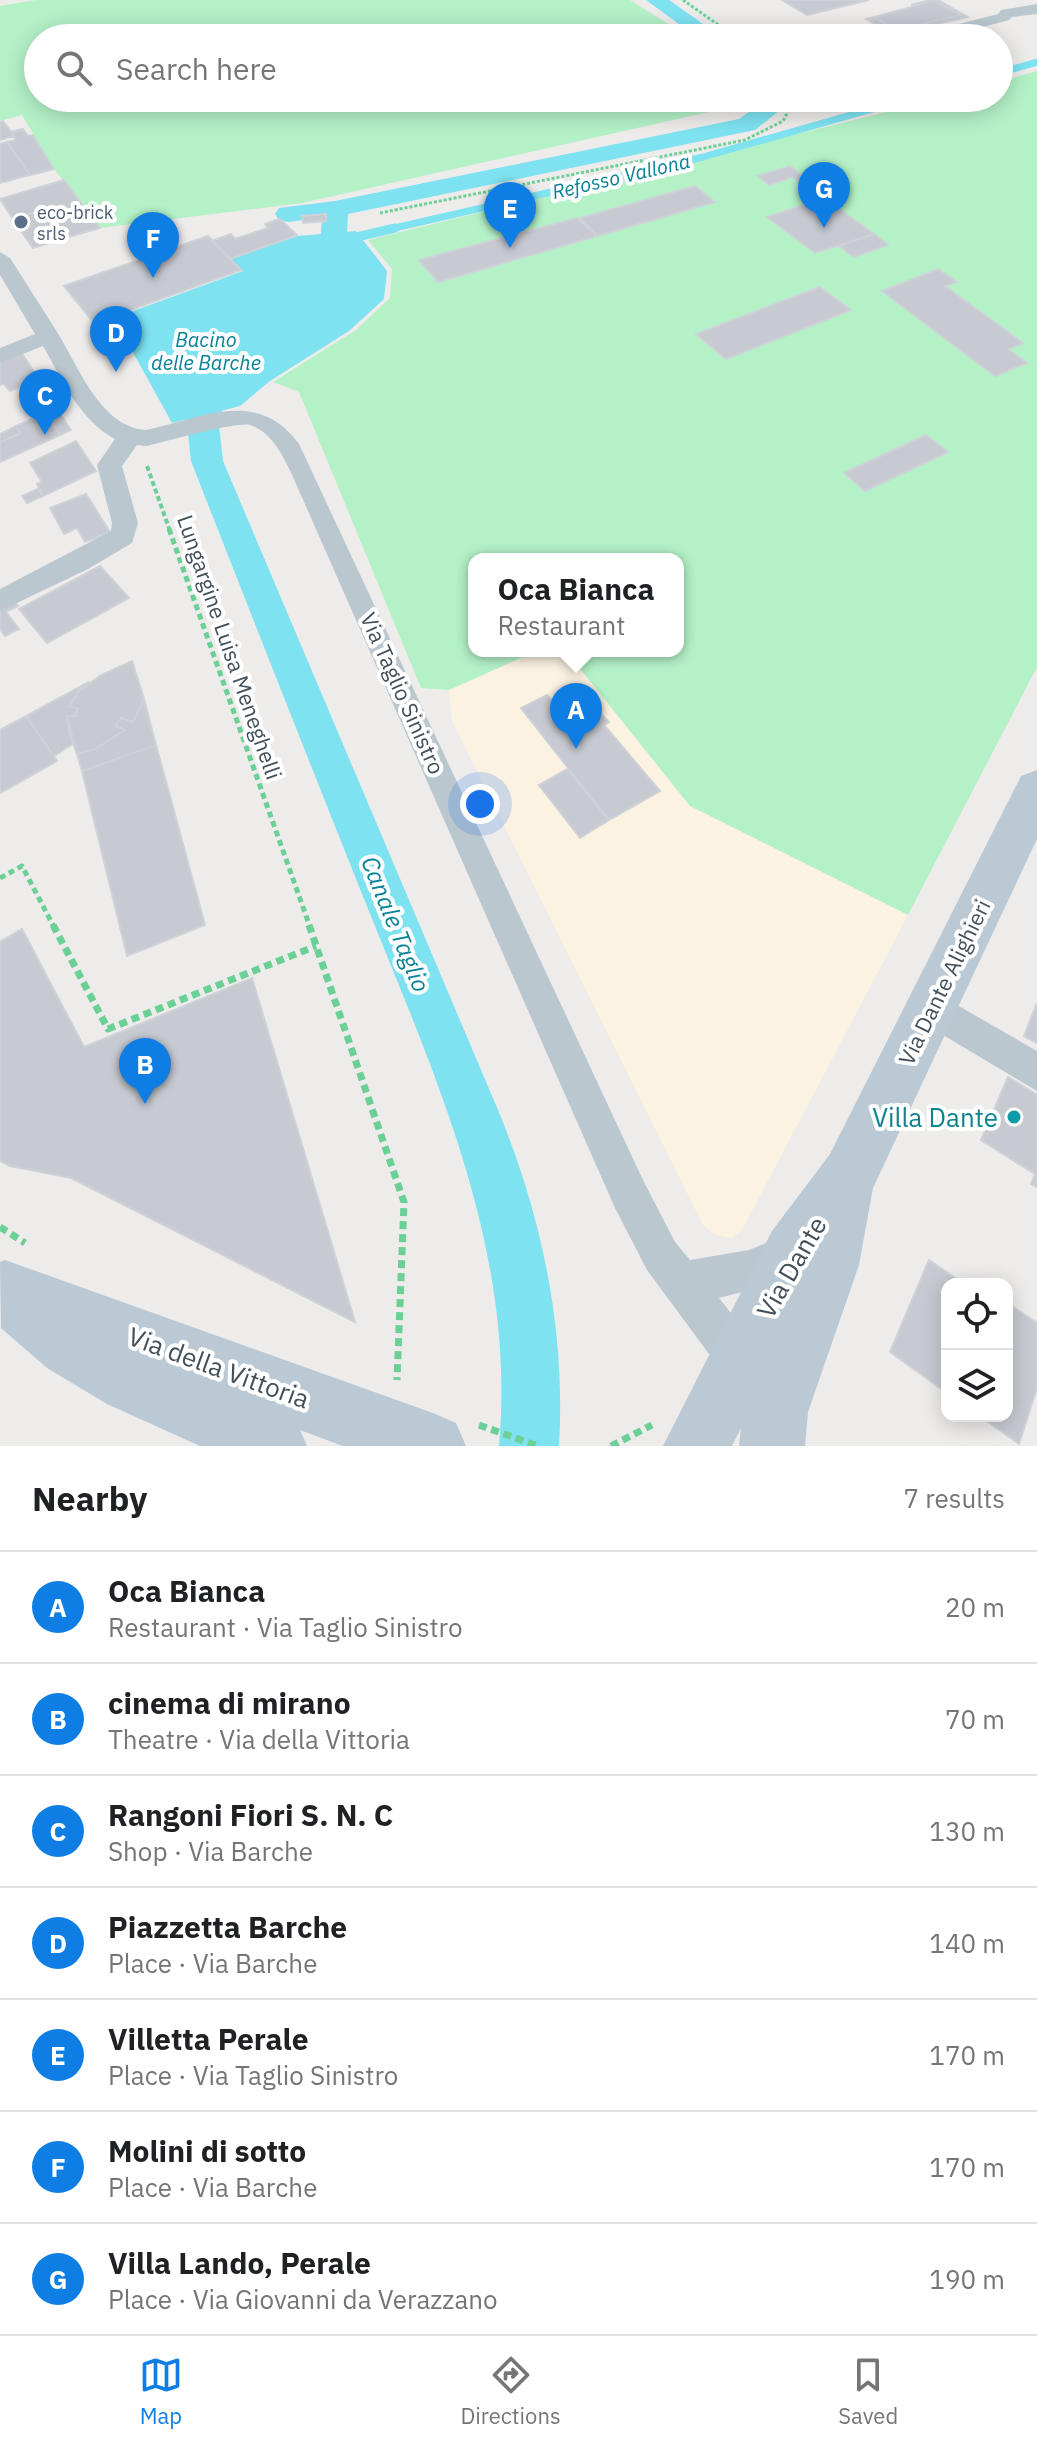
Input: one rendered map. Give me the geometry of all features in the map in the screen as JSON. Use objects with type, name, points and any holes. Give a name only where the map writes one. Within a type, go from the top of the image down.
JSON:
[{"type":"main road","name":"Via Dante Alighieri","points":[[850,1174],[1037,790]]},
{"type":"main road","name":"Via Dante","points":[[696,1446],[793,1252],[850,1174]]},
{"type":"main road","name":"Via Dante","points":[[772,1446],[776,1412],[829,1265],[850,1174]]},
{"type":"main road","name":"Via della Vittoria","points":[[2,1289],[414,1427]]},
{"type":"main road","name":"Via della Vittoria","points":[[2,1289],[69,1346],[130,1381],[274,1446]]},
{"type":"street","points":[[984,4],[1006,13],[1037,9]]},
{"type":"street","points":[[977,24],[1004,17],[1006,13]]},
{"type":"street","points":[[0,258],[90,406],[136,446],[109,465],[125,523],[123,536],[79,562],[0,601]]},
{"type":"street","points":[[0,356],[49,336]]},
{"type":"street","name":"Via Taglio Sinistro","points":[[136,446],[245,416],[262,417],[279,430],[318,505],[629,1194],[661,1256],[726,1341],[736,1368]]},
{"type":"street","points":[[931,1008],[1037,1072]]},
{"type":"street","points":[[681,1281],[713,1279],[765,1267],[793,1252]]},
{"type":"path","points":[[683,0],[717,24]]},
{"type":"path","points":[[380,213],[745,140],[780,127],[790,112]]},
{"type":"path","name":"Lungargine Luisa Meneghelli","points":[[136,446],[318,950]]},
{"type":"path","points":[[0,878],[22,866],[108,1029],[318,950],[404,1202],[414,1427]]},
{"type":"path","points":[[611,1446],[627,1437]]},
{"type":"shaded area","points":[[523,657],[571,657],[690,806],[908,915],[742,1230],[731,1238],[715,1235],[703,1225],[452,721],[449,690]]},
{"type":"green space","points":[[36,0],[630,0],[669,24],[24,24],[24,112],[709,112],[302,203],[100,228],[54,169],[22,115],[0,121],[0,6]]},
{"type":"green space","points":[[1037,71],[1037,667],[908,915],[690,806],[571,657],[684,657],[684,553],[468,553],[468,657],[523,657],[449,690],[421,688],[299,392],[273,382],[356,330],[390,298],[392,269],[368,240],[886,112],[1013,112],[1013,78]]},
{"type":"water","name":"Bacino delle Barche","points":[[356,231],[387,271],[384,299],[349,331],[270,381],[240,406],[172,423],[114,318],[243,271],[231,259],[298,236]]},
{"type":"building","points":[[782,0],[869,0],[807,15]]},
{"type":"building","points":[[938,0],[968,17],[922,24],[961,15],[934,1],[911,5]]},
{"type":"building","points":[[934,1],[961,15],[922,24],[886,24],[874,17]]},
{"type":"building","points":[[874,17],[886,24],[874,24],[866,19]]},
{"type":"building","points":[[3,121],[14,136],[0,140],[0,122]]},
{"type":"building","points":[[23,129],[28,136],[33,135],[54,169],[30,175],[7,142],[16,140],[11,132]]},
{"type":"building","points":[[7,142],[30,175],[0,183],[0,144]]},
{"type":"building","points":[[790,166],[806,179],[798,181],[793,177],[769,185],[758,176]]},
{"type":"building","points":[[64,180],[100,228],[58,240],[36,212],[13,219],[0,199]]},
{"type":"building","points":[[695,186],[715,202],[597,236],[580,218]]},
{"type":"building","points":[[824,198],[874,234],[815,253],[767,217]]},
{"type":"building","points":[[36,212],[58,240],[33,248],[13,219]]},
{"type":"building","points":[[326,214],[326,221],[303,223],[302,216]]},
{"type":"building","points":[[577,218],[597,236],[438,282],[419,260]]},
{"type":"building","points":[[280,219],[297,235],[230,259],[212,241],[231,234],[235,239],[268,228],[265,224]]},
{"type":"building","points":[[874,234],[888,245],[854,257],[839,246]]},
{"type":"building","points":[[208,236],[241,270],[94,323],[64,286]]},
{"type":"building","points":[[938,269],[957,282],[945,286],[1023,343],[1008,349],[1027,363],[995,376],[882,291]]},
{"type":"building","points":[[820,287],[851,310],[726,359],[696,334]]},
{"type":"building","points":[[21,352],[39,379],[10,391],[4,384],[0,385],[0,360]]},
{"type":"building","points":[[57,409],[71,430],[60,435],[47,413]]},
{"type":"building","points":[[47,413],[60,435],[0,462],[0,442],[21,433],[16,426]]},
{"type":"building","points":[[16,426],[21,433],[0,442],[0,434]]},
{"type":"building","points":[[926,435],[948,452],[865,491],[844,473]]},
{"type":"building","points":[[76,441],[96,471],[43,496],[37,484],[42,482],[30,463]]},
{"type":"building","points":[[38,489],[43,496],[27,503],[22,496]]},
{"type":"building","points":[[86,494],[110,532],[85,542],[77,528],[64,534],[50,508]]},
{"type":"building","points":[[100,566],[129,598],[47,643],[19,609]]},
{"type":"building","points":[[13,600],[18,606],[6,612],[19,629],[5,636],[0,629],[0,607]]},
{"type":"building","points":[[132,661],[144,699],[133,722],[121,718],[116,726],[125,730],[95,749],[77,754],[67,716],[75,716],[78,708],[69,707],[78,692],[101,675]]},
{"type":"building","points":[[89,682],[69,707],[78,708],[75,716],[67,716],[74,743],[54,756],[26,716]]},
{"type":"building","points":[[547,695],[560,710],[571,705],[585,723],[602,715],[609,722],[604,725],[660,791],[609,820],[521,708]]},
{"type":"building","points":[[144,699],[156,745],[82,771],[77,754],[95,749],[125,730],[116,726],[121,718],[133,722]]},
{"type":"building","points":[[26,716],[57,761],[0,793],[0,730]]},
{"type":"building","points":[[156,745],[205,925],[127,956],[82,771]]},
{"type":"building","points":[[567,769],[609,820],[580,838],[539,785]]},
{"type":"building","points":[[22,929],[84,1047],[252,978],[355,1322],[71,1178],[10,1166],[0,1161],[0,942]]},
{"type":"building","points":[[1037,1003],[1037,1043],[1024,1036]]},
{"type":"building","name":"Villa Dante","points":[[1008,1077],[1037,1095],[1037,1187],[1031,1184],[1035,1174],[981,1140]]},
{"type":"building","points":[[929,1260],[955,1278],[941,1278],[941,1389],[890,1352]]},
{"type":"building","points":[[1013,1307],[1037,1323],[1037,1388],[1019,1444],[988,1422],[1013,1422]]},
{"type":"waterway","points":[[656,0],[691,24]]},
{"type":"waterway","name":"Refosso Vallona","points":[[1013,69],[1037,62]]},
{"type":"waterway","points":[[335,209],[747,125],[765,112]]},
{"type":"waterway","name":"Refosso Vallona","points":[[386,230],[703,157],[862,112]]},
{"type":"waterway","points":[[288,214],[335,209]]},
{"type":"waterway","name":"Refosso Vallona","points":[[302,279],[334,234],[335,209]]},
{"type":"waterway","name":"Refosso Vallona","points":[[344,240],[395,228]]},
{"type":"waterway","name":"Canale Taglio","points":[[224,386],[202,416],[207,461],[480,1128],[504,1207],[529,1323],[532,1363],[529,1446]]},
{"type":"place","name":"eco-brick srls","points":[[21,222]]},
{"type":"place","name":"Villa Lando, Perale","points":[[824,228]]},
{"type":"place","name":"Villetta Perale","points":[[510,248]]},
{"type":"place","name":"Molini di sotto","points":[[153,278]]},
{"type":"place","name":"Piazzetta Barche","points":[[116,372]]},
{"type":"place","name":"Rangoni Fiori S. N. C","points":[[45,435]]},
{"type":"place","name":"Oca Bianca","points":[[576,749]]},
{"type":"place","name":"cinema di mirano","points":[[145,1104]]},
{"type":"place","name":"Villa Dante","points":[[1014,1117]]}]
